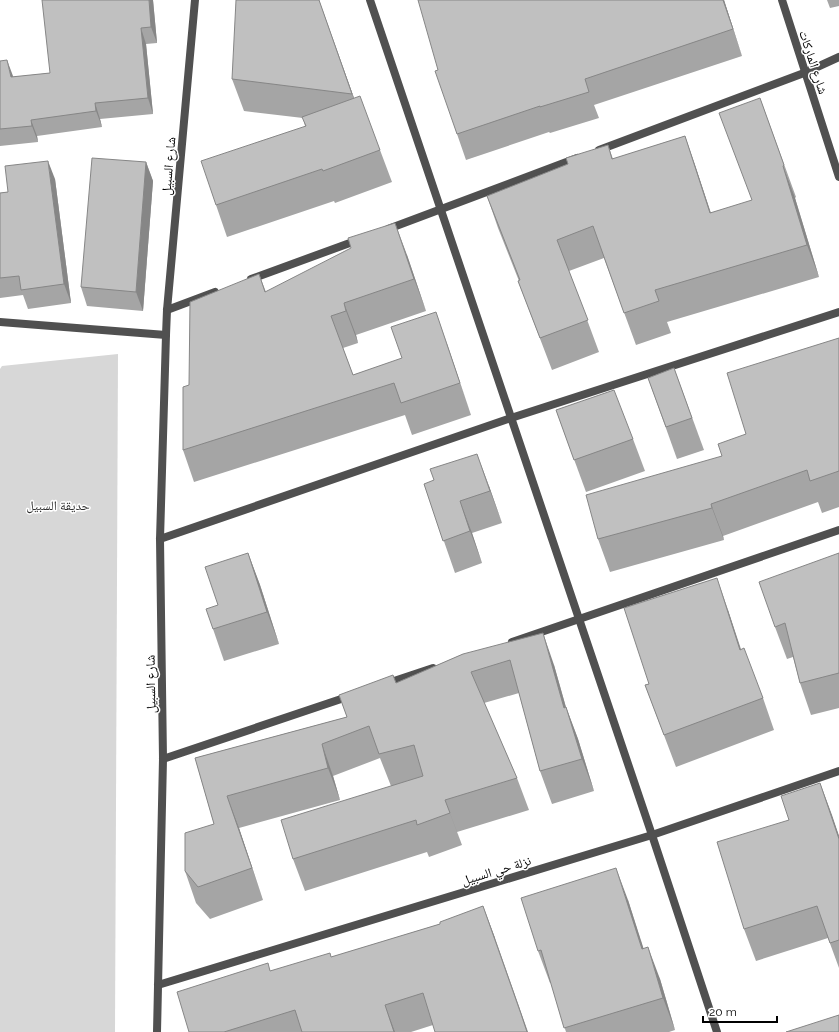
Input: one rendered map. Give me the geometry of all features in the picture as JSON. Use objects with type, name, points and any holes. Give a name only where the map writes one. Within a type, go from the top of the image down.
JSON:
[{"type":"street","name":"شارع السبيل","points":[[157,1032],[163,759],[160,540],[166,335],[195,0]]},
{"type":"street","points":[[370,0],[717,1032]]},
{"type":"street","name":"شارع الماركات","points":[[782,0],[804,73],[839,177]]},
{"type":"street","points":[[382,231],[804,73],[839,57]]},
{"type":"street","points":[[241,283],[367,237]]},
{"type":"street","points":[[167,310],[226,288]]},
{"type":"street","points":[[160,540],[511,418],[839,312]]},
{"type":"street","points":[[0,322],[166,335]]},
{"type":"street","points":[[503,645],[839,530]]},
{"type":"street","points":[[374,688],[443,665]]},
{"type":"street","points":[[163,759],[359,693]]},
{"type":"street","name":"نزلة حي السبيل","points":[[158,985],[652,835],[839,771]]},
{"type":"green space","name":"حديقة السبيل","points":[[118,354],[115,1032],[0,1032],[0,369],[2,366]]},
{"type":"building","points":[[42,0],[149,0],[151,27],[141,28],[148,98],[95,103],[96,111],[31,120],[32,126],[0,129],[0,61],[7,60],[11,77],[50,73]]},
{"type":"building","points":[[236,0],[319,0],[352,94],[232,79]]},
{"type":"building","points":[[418,0],[723,0],[733,29],[585,79],[589,92],[540,106],[457,134],[435,71],[438,70]]},
{"type":"building","points":[[360,96],[380,150],[323,171],[322,169],[216,205],[201,161],[306,126],[302,117]]},
{"type":"building","points":[[760,98],[784,165],[783,166],[807,245],[655,290],[659,301],[624,313],[593,226],[557,240],[588,320],[540,338],[518,281],[520,280],[487,196],[568,164],[566,158],[608,145],[612,159],[685,136],[710,213],[752,200],[719,113]]},
{"type":"building","points":[[92,158],[146,162],[136,292],[81,287]]},
{"type":"building","points":[[48,161],[64,284],[21,290],[19,276],[0,278],[0,193],[8,192],[5,166]]},
{"type":"building","points":[[395,223],[414,279],[344,303],[346,311],[331,316],[353,375],[402,358],[391,327],[436,312],[460,383],[401,403],[394,383],[183,450],[183,387],[189,385],[190,302],[259,274],[265,292],[351,248],[348,238]]},
{"type":"building","points":[[839,338],[839,471],[810,481],[807,470],[711,504],[712,508],[598,539],[586,495],[722,456],[718,444],[746,434],[727,373]]},
{"type":"building","points":[[674,368],[692,418],[666,427],[648,378]]},
{"type":"building","points":[[614,390],[633,439],[574,460],[556,410]]},
{"type":"building","points":[[477,454],[490,491],[460,501],[470,531],[443,541],[424,484],[434,480],[430,469]]},
{"type":"building","points":[[248,553],[267,612],[213,629],[206,609],[218,605],[205,567]]},
{"type":"building","points":[[839,553],[839,673],[800,683],[785,623],[775,627],[759,582]]},
{"type":"building","points":[[717,578],[740,650],[744,648],[763,698],[664,735],[645,685],[649,684],[624,608]]},
{"type":"building","points":[[543,633],[564,708],[566,707],[582,759],[540,771],[510,660],[471,672],[517,778],[445,800],[450,813],[417,825],[416,820],[293,859],[281,820],[423,776],[414,745],[379,754],[369,726],[322,744],[328,768],[227,796],[252,868],[198,887],[185,871],[185,833],[214,824],[195,758],[347,717],[339,695],[393,675],[396,683],[463,654]]},
{"type":"building","points":[[820,783],[839,839],[839,940],[830,943],[817,906],[744,929],[717,842],[789,820],[781,796]]},
{"type":"building","points":[[616,868],[642,949],[648,947],[663,998],[564,1028],[541,950],[538,951],[521,898]]},
{"type":"building","points":[[483,906],[527,1032],[435,1032],[423,993],[385,1005],[394,1032],[302,1032],[295,1010],[224,1032],[189,1032],[177,992],[268,963],[270,971],[330,953],[331,957],[440,924],[440,922]]},
{"type":"building","points":[[839,1015],[839,1032],[786,1032]]}]
